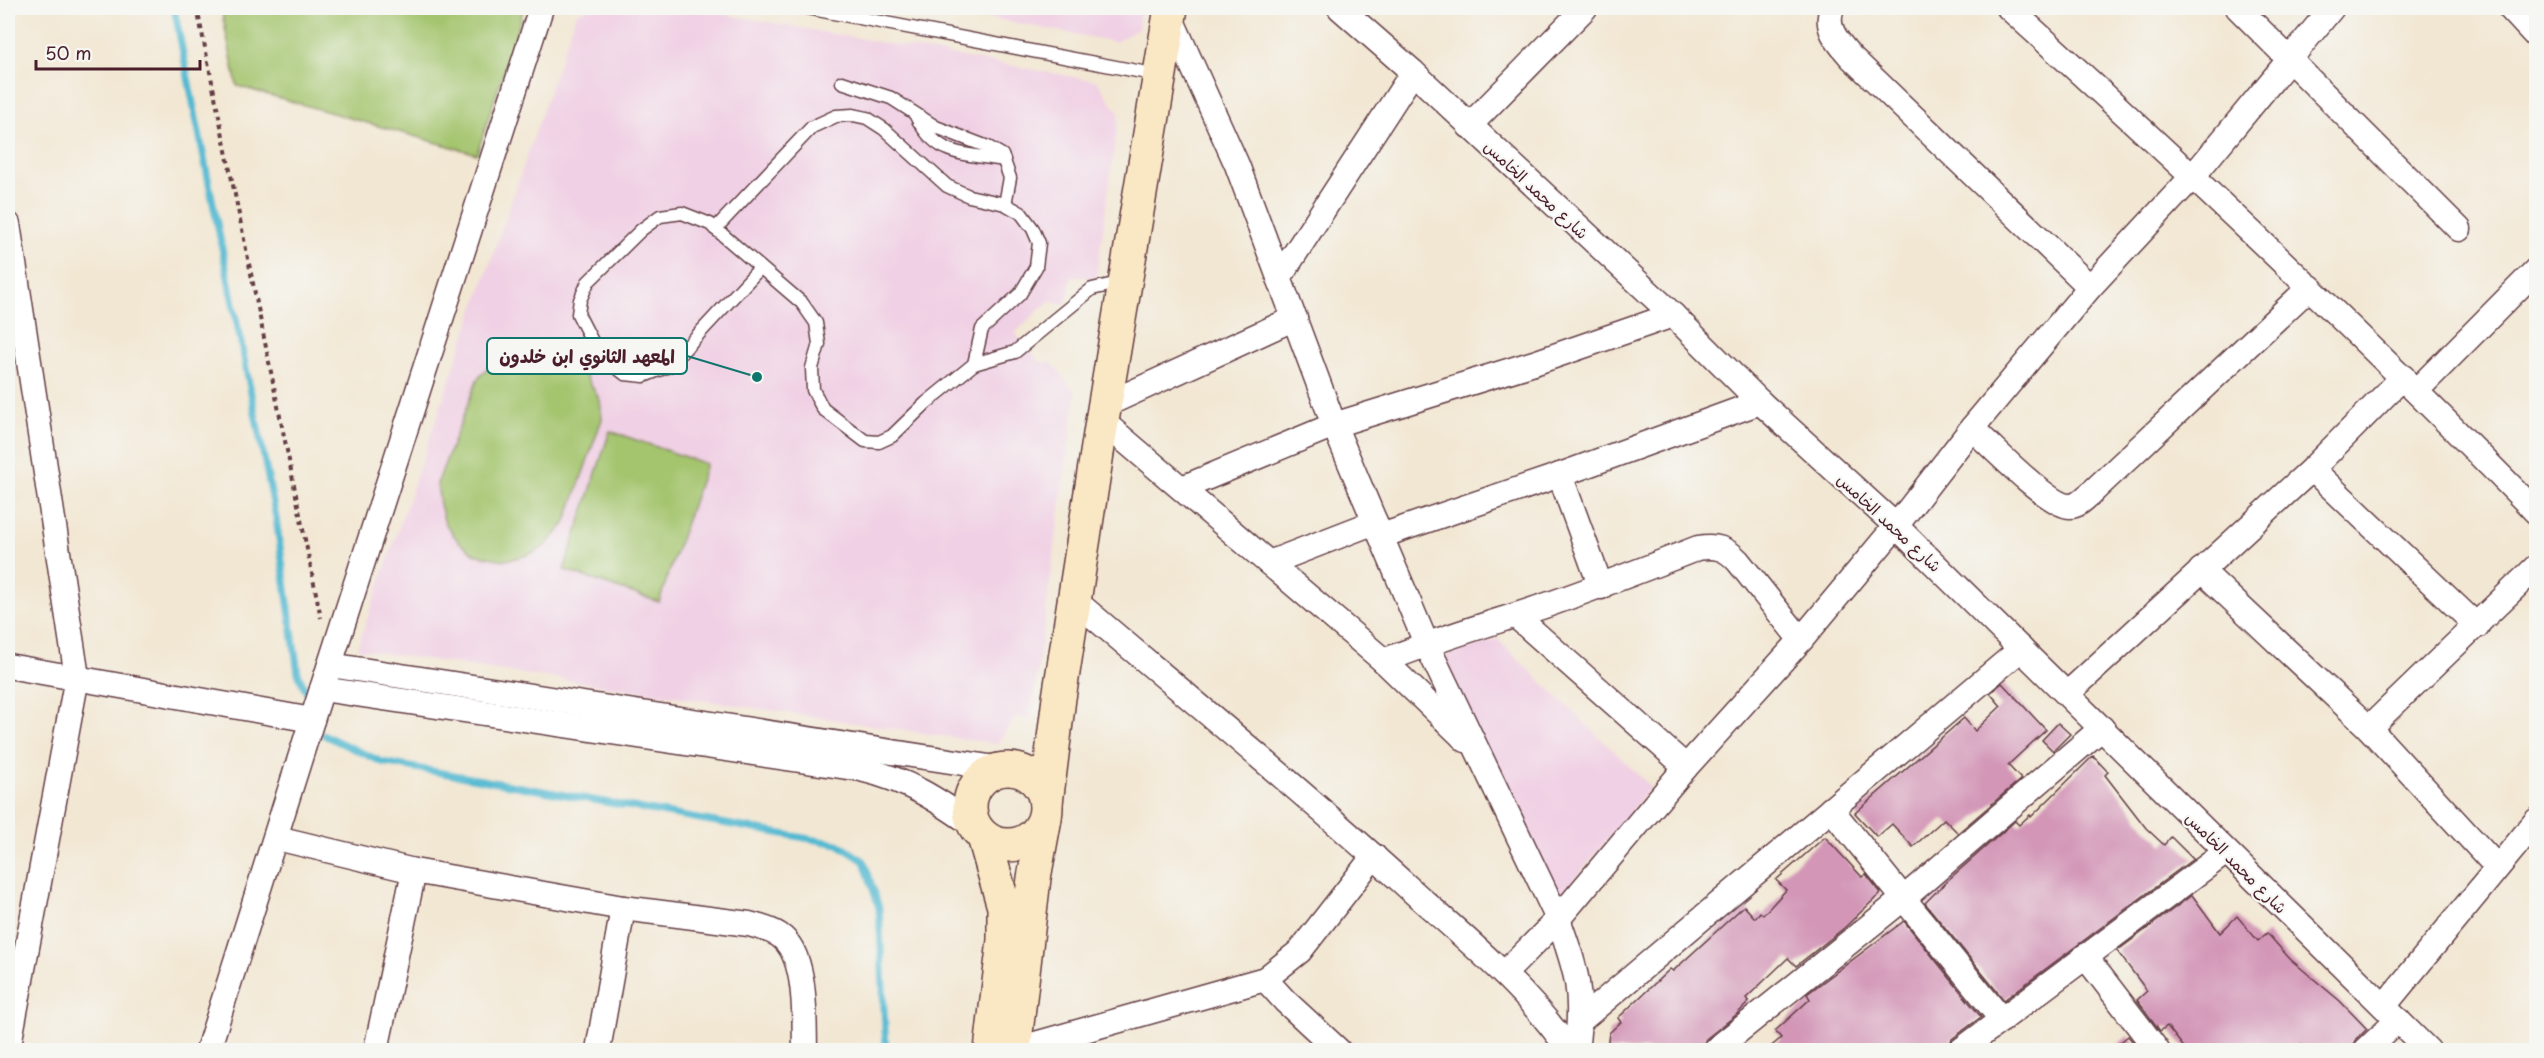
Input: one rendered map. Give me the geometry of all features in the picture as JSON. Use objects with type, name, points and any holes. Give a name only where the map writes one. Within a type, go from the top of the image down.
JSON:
[{"type":"street","points":[[208,1050],[541,8]]},
{"type":"street","name":"شارع محمد الخامس","points":[[1340,8],[1413,72],[1673,315],[1760,402],[1896,526],[2428,1050]]},
{"type":"street","points":[[1469,126],[1585,8]]},
{"type":"street","points":[[1832,8],[1829,20],[1830,29],[1851,57],[2090,287]]},
{"type":"street","points":[[2009,8],[2194,176],[2410,383],[2535,509]]},
{"type":"street","points":[[2238,8],[2459,229]]},
{"type":"street","points":[[1504,974],[1558,919],[1686,767],[1801,640],[1896,526],[1972,428],[2090,287],[2194,176],[2332,8]]},
{"type":"street","points":[[2510,8],[2536,36]]},
{"type":"street","points":[[1170,11],[1124,282],[1059,698],[1046,809],[1034,878],[1014,1050],[1265,979],[1300,951],[1374,856]]},
{"type":"street","points":[[1170,11],[1238,165],[1334,425],[1426,643],[1558,919],[1574,964],[1579,987],[1580,1021],[1576,1050]]},
{"type":"street","points":[[1280,278],[1413,72]]},
{"type":"street","points":[[8,224],[77,676],[8,1050]]},
{"type":"street","points":[[2067,694],[2312,469],[2536,270]]},
{"type":"street","points":[[1972,428],[2050,499],[2069,507],[2076,505],[2310,287]]},
{"type":"street","points":[[1182,488],[1334,425],[1534,363],[1673,315]]},
{"type":"street","points":[[1104,413],[1294,318]]},
{"type":"street","points":[[1269,563],[1560,475],[1760,402]]},
{"type":"street","points":[[1104,413],[1182,488],[1384,662],[1476,750]]},
{"type":"street","points":[[2312,469],[2476,626]]},
{"type":"street","points":[[1560,475],[1601,587]]},
{"type":"street","points":[[1384,662],[1426,643],[1601,587],[1698,548],[1720,548],[1729,552],[1801,640]]},
{"type":"street","points":[[2369,728],[2536,567]]},
{"type":"street","points":[[2201,570],[2369,728],[2497,867]]},
{"type":"street","points":[[1074,600],[1374,856],[1504,974],[1551,1023],[1569,1050]]},
{"type":"street","points":[[1516,616],[1686,767]]},
{"type":"street","points":[[1580,1021],[2021,649]]},
{"type":"street","points":[[322,689],[861,769],[911,785],[995,843],[1008,845],[1021,843],[1032,837],[1041,827],[1046,809],[1037,782],[1028,774],[1004,769],[330,665]]},
{"type":"street","points":[[8,666],[77,676],[312,720]]},
{"type":"street","points":[[991,1050],[1004,940],[1004,907],[980,832],[971,816],[970,803],[973,791],[980,781],[990,773],[1004,769],[1029,755],[1037,745],[1059,698]]},
{"type":"street","points":[[1715,1050],[1903,899],[2102,728]]},
{"type":"street","points":[[1831,809],[2001,1020]]},
{"type":"street","points":[[2366,1050],[2497,867],[2536,821]]},
{"type":"street","points":[[277,838],[414,871],[623,908],[749,924],[780,936],[787,942],[798,965],[804,1014],[805,1050]]},
{"type":"street","points":[[1961,1050],[1988,1042],[2001,1020],[2226,852]]},
{"type":"street","points":[[376,1050],[414,871]]},
{"type":"street","points":[[598,1050],[623,908]]},
{"type":"street","points":[[2085,956],[2157,1050]]},
{"type":"street","points":[[1265,979],[1285,1001],[1338,1050]]},
{"type":"lane","points":[[807,8],[1159,76]]},
{"type":"lane","points":[[842,82],[891,98],[936,127],[988,147],[1002,155],[1010,178],[1005,204]]},
{"type":"lane","points":[[915,113],[923,131],[943,149],[1004,160]]},
{"type":"lane","points":[[715,229],[812,127],[836,116],[853,115],[867,118],[884,129],[947,186],[969,196],[1005,204],[1021,213],[1033,229],[1039,243],[1036,267],[1020,294],[982,330],[974,364]]},
{"type":"lane","points":[[760,268],[669,366],[644,376],[625,374],[598,352],[578,314],[580,300],[588,282],[641,230],[660,216],[682,213],[710,224],[802,303],[816,323],[819,344],[812,368],[813,390],[823,409],[865,441],[879,442],[892,436],[926,403],[974,364],[1015,352],[1092,289],[1124,282]]},
{"type":"path","points":[[197,8],[330,665]]},
{"type":"shaded area","points":[[589,8],[689,8],[1097,81],[1119,114],[1096,279],[1072,276],[1066,304],[1049,301],[1015,333],[1040,362],[1051,362],[1076,393],[1031,719],[1016,717],[997,744],[357,649],[576,14]]},
{"type":"shaded area","points":[[938,8],[1140,8],[1138,29],[1115,42]]},
{"type":"shaded area","points":[[1497,639],[1651,787],[1564,892],[1548,891],[1442,657]]},
{"type":"green space","points":[[221,8],[524,8],[477,154],[237,86]]},
{"type":"green space","points":[[529,349],[548,351],[569,359],[584,373],[600,400],[602,419],[565,524],[543,548],[525,556],[506,560],[475,554],[459,542],[445,524],[437,484],[477,380],[492,362],[511,353]]},
{"type":"green space","points":[[610,431],[706,464],[659,602],[564,570]]},
{"type":"building","points":[[2002,683],[2046,730],[2008,765],[2021,779],[1958,833],[1944,819],[1913,847],[1892,824],[1877,837],[1855,813],[1964,718],[1975,731],[2001,706],[1990,693]]},
{"type":"building","points":[[2058,723],[2070,734],[2053,751],[2042,740]]},
{"type":"building","points":[[2093,756],[2108,772],[2105,775],[2146,828],[2164,845],[2171,837],[2193,859],[2004,1000],[1925,903],[2015,821],[2019,825],[2030,815],[2031,817]]},
{"type":"building","points":[[1825,837],[1862,877],[1866,874],[1881,893],[1844,928],[1796,966],[1788,958],[1746,998],[1749,1002],[1736,1015],[1706,1039],[1701,1050],[1607,1050],[1609,1033],[1621,1022],[1618,1018],[1670,969],[1673,971],[1744,906],[1755,918],[1760,912],[1763,915],[1786,890],[1776,880]]},
{"type":"building","points":[[2192,895],[2220,933],[2237,916],[2258,941],[2267,933],[2290,959],[2340,1001],[2367,1029],[2356,1040],[2352,1050],[2307,1050],[2302,1045],[2295,1050],[2186,1050],[2167,1026],[2160,1031],[2137,1000],[2147,991],[2117,951]]},
{"type":"building","points":[[1904,921],[1981,1017],[1952,1039],[1947,1050],[1767,1050],[1781,1038],[1775,1031],[1810,999],[1807,994]]},
{"type":"building","points":[[2128,1036],[2138,1048],[2111,1050]]},
{"type":"waterway","points":[[174,8],[276,518],[298,673],[305,690]]},
{"type":"waterway","points":[[324,735],[382,762],[838,844],[864,861],[879,908],[886,1050]]},
{"type":"place","name":"المعهد الثانوي ابن خلدون","points":[[757,377]]}]
